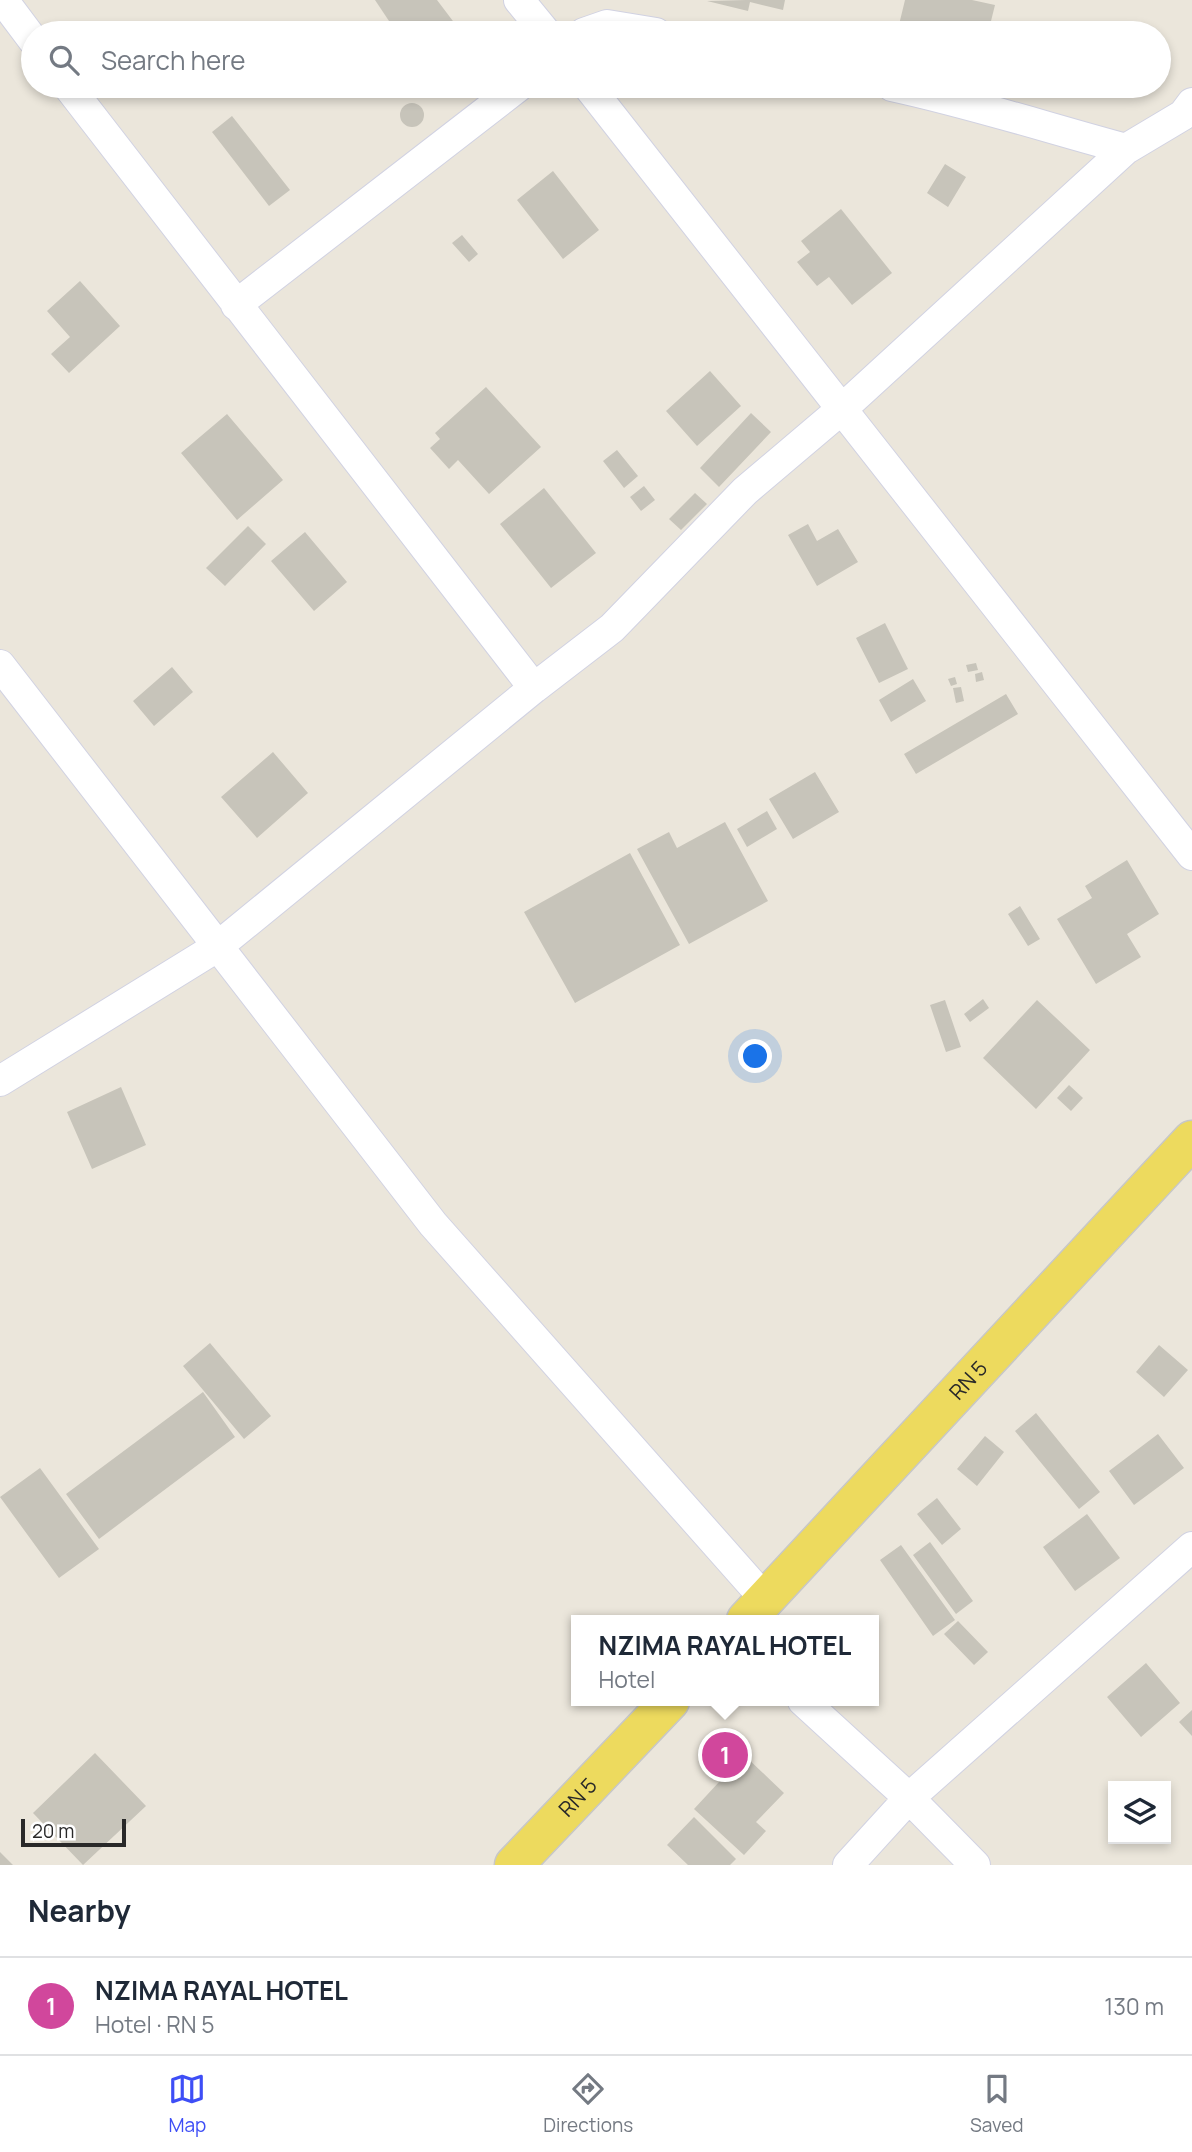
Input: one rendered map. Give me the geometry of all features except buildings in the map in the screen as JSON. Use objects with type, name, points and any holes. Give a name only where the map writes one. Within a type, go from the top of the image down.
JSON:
[{"type":"main road","name":"RN 5","points":[[756,1610],[1192,1140]]},
{"type":"main road","name":"RN 5","points":[[514,1865],[665,1706]]},
{"type":"street","points":[[3,0],[21,24]]},
{"type":"street","points":[[519,0],[536,21]]},
{"type":"street","points":[[77,98],[534,688]]},
{"type":"street","points":[[236,305],[503,98]]},
{"type":"street","points":[[598,98],[1192,855]]},
{"type":"street","points":[[946,98],[1002,116],[1126,149]]},
{"type":"street","points":[[0,1081],[217,947],[534,688],[612,628],[744,491],[843,408],[1126,149],[1189,111]]},
{"type":"street","points":[[0,665],[433,1224],[756,1610]]},
{"type":"street","points":[[848,1865],[909,1798],[1192,1547]]},
{"type":"street","points":[[808,1706],[909,1798],[975,1865]]},
{"type":"place","name":"NZIMA RAYAL HOTEL","points":[[725,1755]]}]
